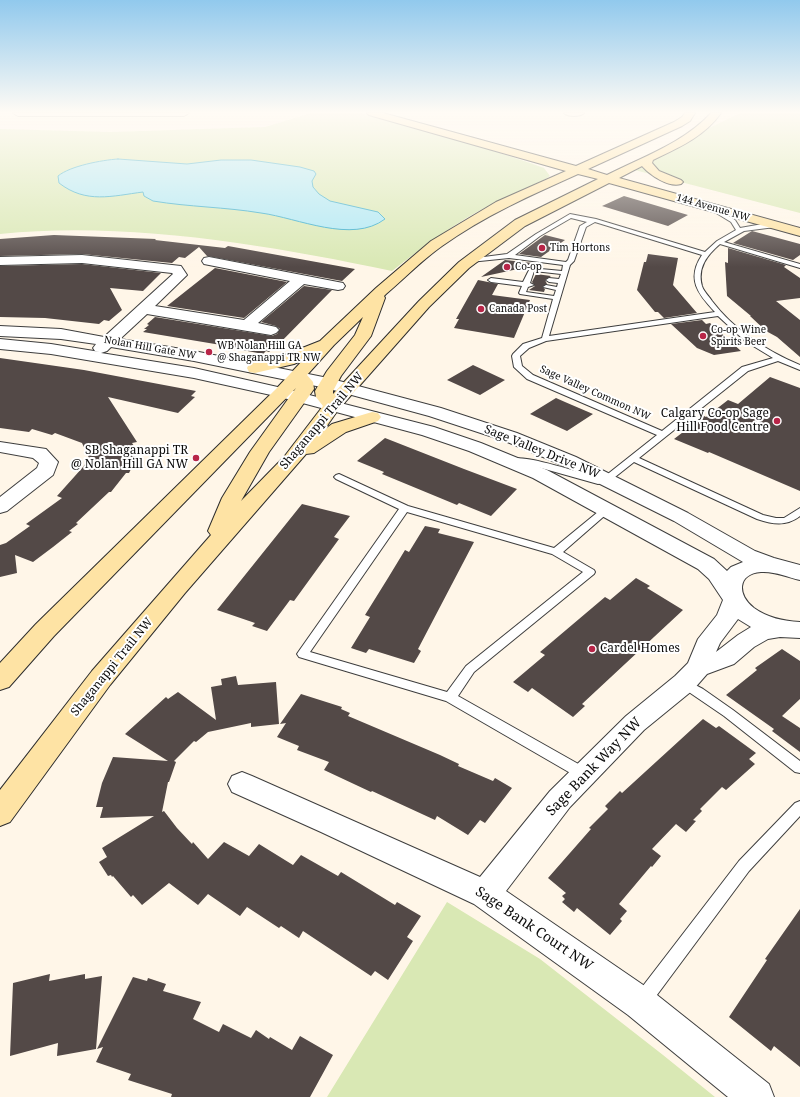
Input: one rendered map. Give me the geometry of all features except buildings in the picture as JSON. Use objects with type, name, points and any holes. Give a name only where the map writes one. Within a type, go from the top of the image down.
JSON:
[{"type":"main road","points":[[539,164],[550,169],[558,178]]},
{"type":"main road","name":"144 Avenue NW","points":[[556,164],[578,170],[612,172],[644,189],[800,232]]},
{"type":"main road","points":[[0,680],[45,630],[291,395],[305,390],[304,382],[298,376],[328,342],[381,291],[436,244],[460,228],[500,205],[578,170],[584,164]]},
{"type":"main road","points":[[598,164],[612,172],[770,211]]},
{"type":"main road","points":[[612,172],[624,164]]},
{"type":"main road","name":"Shaganappi Trail NW","points":[[0,813],[101,678],[214,544],[291,461],[332,406],[424,304],[470,260],[489,244],[520,223],[562,202],[612,172],[629,169],[638,164]]},
{"type":"main road","points":[[646,164],[651,170],[677,182]]},
{"type":"main road","name":"144 Avenue NW","points":[[629,169],[692,186]]},
{"type":"main road","points":[[562,202],[612,188],[644,189]]},
{"type":"main road","points":[[332,406],[325,396],[324,391],[328,383],[363,336],[381,291]]},
{"type":"main road","points":[[255,368],[288,360],[328,342]]},
{"type":"main road","points":[[214,544],[232,498],[260,452],[291,395]]},
{"type":"main road","points":[[291,461],[323,437],[339,428],[372,417]]},
{"type":"street","points":[[0,261],[82,259],[176,269],[180,275],[91,356]]},
{"type":"street","points":[[209,261],[338,286]]},
{"type":"street","points":[[247,325],[302,279]]},
{"type":"street","points":[[144,309],[271,330]]},
{"type":"street","name":"Nolan Hill Gate NW","points":[[0,331],[61,334],[109,341],[298,376]]},
{"type":"street","name":"Nolan Hill Gate NW","points":[[0,344],[91,356],[194,373],[291,395]]},
{"type":"street","name":"Sage Valley Drive NW","points":[[298,376],[349,388],[435,412],[512,437],[607,479],[681,517],[748,556],[800,574]]},
{"type":"street","name":"Sage Valley Drive NW","points":[[291,395],[428,431],[503,458],[540,474],[706,564],[717,574],[741,609],[751,618],[764,624],[793,630]]},
{"type":"street","points":[[0,448],[39,453],[49,462],[46,471],[0,507]]},
{"type":"street","points":[[774,566],[800,556]]},
{"type":"street","name":"Sage Bank Way NW","points":[[691,676],[710,639],[726,620],[731,610],[731,583],[736,574],[744,568],[756,565],[774,566]]},
{"type":"street","name":"Sage Bank Way NW","points":[[486,894],[560,799],[635,723],[691,676],[726,658],[746,641],[763,631],[793,630]]},
{"type":"street","name":"Sage Bank Court NW","points":[[242,784],[332,823],[486,894],[640,1003],[756,1097]]},
{"type":"lane","points":[[708,206],[733,221],[738,229]]},
{"type":"lane","points":[[509,256],[538,235],[570,216],[592,222]]},
{"type":"lane","points":[[545,339],[567,264],[571,261],[584,226],[594,220],[705,254]]},
{"type":"lane","points":[[774,225],[753,226],[738,229],[705,254],[698,268],[699,288],[718,314],[750,342],[778,358],[800,368]]},
{"type":"lane","points":[[720,242],[800,266]]},
{"type":"lane","points":[[489,244],[509,256]]},
{"type":"lane","points":[[470,260],[509,256],[567,264]]},
{"type":"lane","points":[[557,298],[522,293],[530,281],[532,269],[565,273]]},
{"type":"lane","points":[[491,280],[530,281]]},
{"type":"lane","points":[[549,280],[562,281]]},
{"type":"lane","points":[[546,287],[560,289]]},
{"type":"lane","name":"Sage Valley Common NW","points":[[663,435],[530,377],[518,367],[516,356],[526,346],[545,339],[718,314]]},
{"type":"lane","points":[[503,458],[535,463],[598,481],[607,479],[745,369],[778,358]]},
{"type":"lane","points":[[634,459],[760,517],[783,522],[792,519],[800,511]]},
{"type":"lane","points":[[339,477],[404,508],[556,552],[590,572],[470,669],[450,697]]},
{"type":"lane","points":[[404,508],[303,654],[450,697],[584,774]]},
{"type":"lane","points":[[556,552],[607,509]]},
{"type":"lane","points":[[691,676],[734,717],[800,768]]},
{"type":"lane","points":[[640,1003],[744,866],[800,807]]},
{"type":"green space","points":[[0,164],[534,164],[544,168],[550,176],[536,185],[492,204],[466,219],[428,244],[392,271],[345,261],[247,244],[147,233],[48,231],[0,234]]},
{"type":"green space","points":[[635,164],[800,164],[800,213],[627,168]]},
{"type":"green space","points":[[447,902],[540,959],[715,1097],[327,1097]]},
{"type":"water","points":[[86,164],[280,164],[300,167],[314,171],[316,174],[312,181],[313,187],[319,194],[330,201],[378,212],[385,219],[372,226],[357,229],[341,229],[308,224],[261,213],[153,201],[144,196],[143,192],[100,197],[89,196],[69,190],[59,183],[58,176],[63,172]]},
{"type":"place","name":"Tim Hortons","points":[[542,248]]},
{"type":"place","name":"Co-op","points":[[507,267]]},
{"type":"place","name":"Canada Post","points":[[481,309]]},
{"type":"place","name":"Co-op Wine Spirits Beer","points":[[703,336]]},
{"type":"place","name":"WB Nolan Hill GA @ Shaganappi TR NW","points":[[209,352]]},
{"type":"place","name":"Calgary Co-op Sage Hill Food Centre","points":[[777,421]]},
{"type":"place","name":"SB Shaganappi TR @ Nolan Hill GA NW","points":[[196,458]]},
{"type":"place","name":"Cardel Homes","points":[[592,649]]}]
